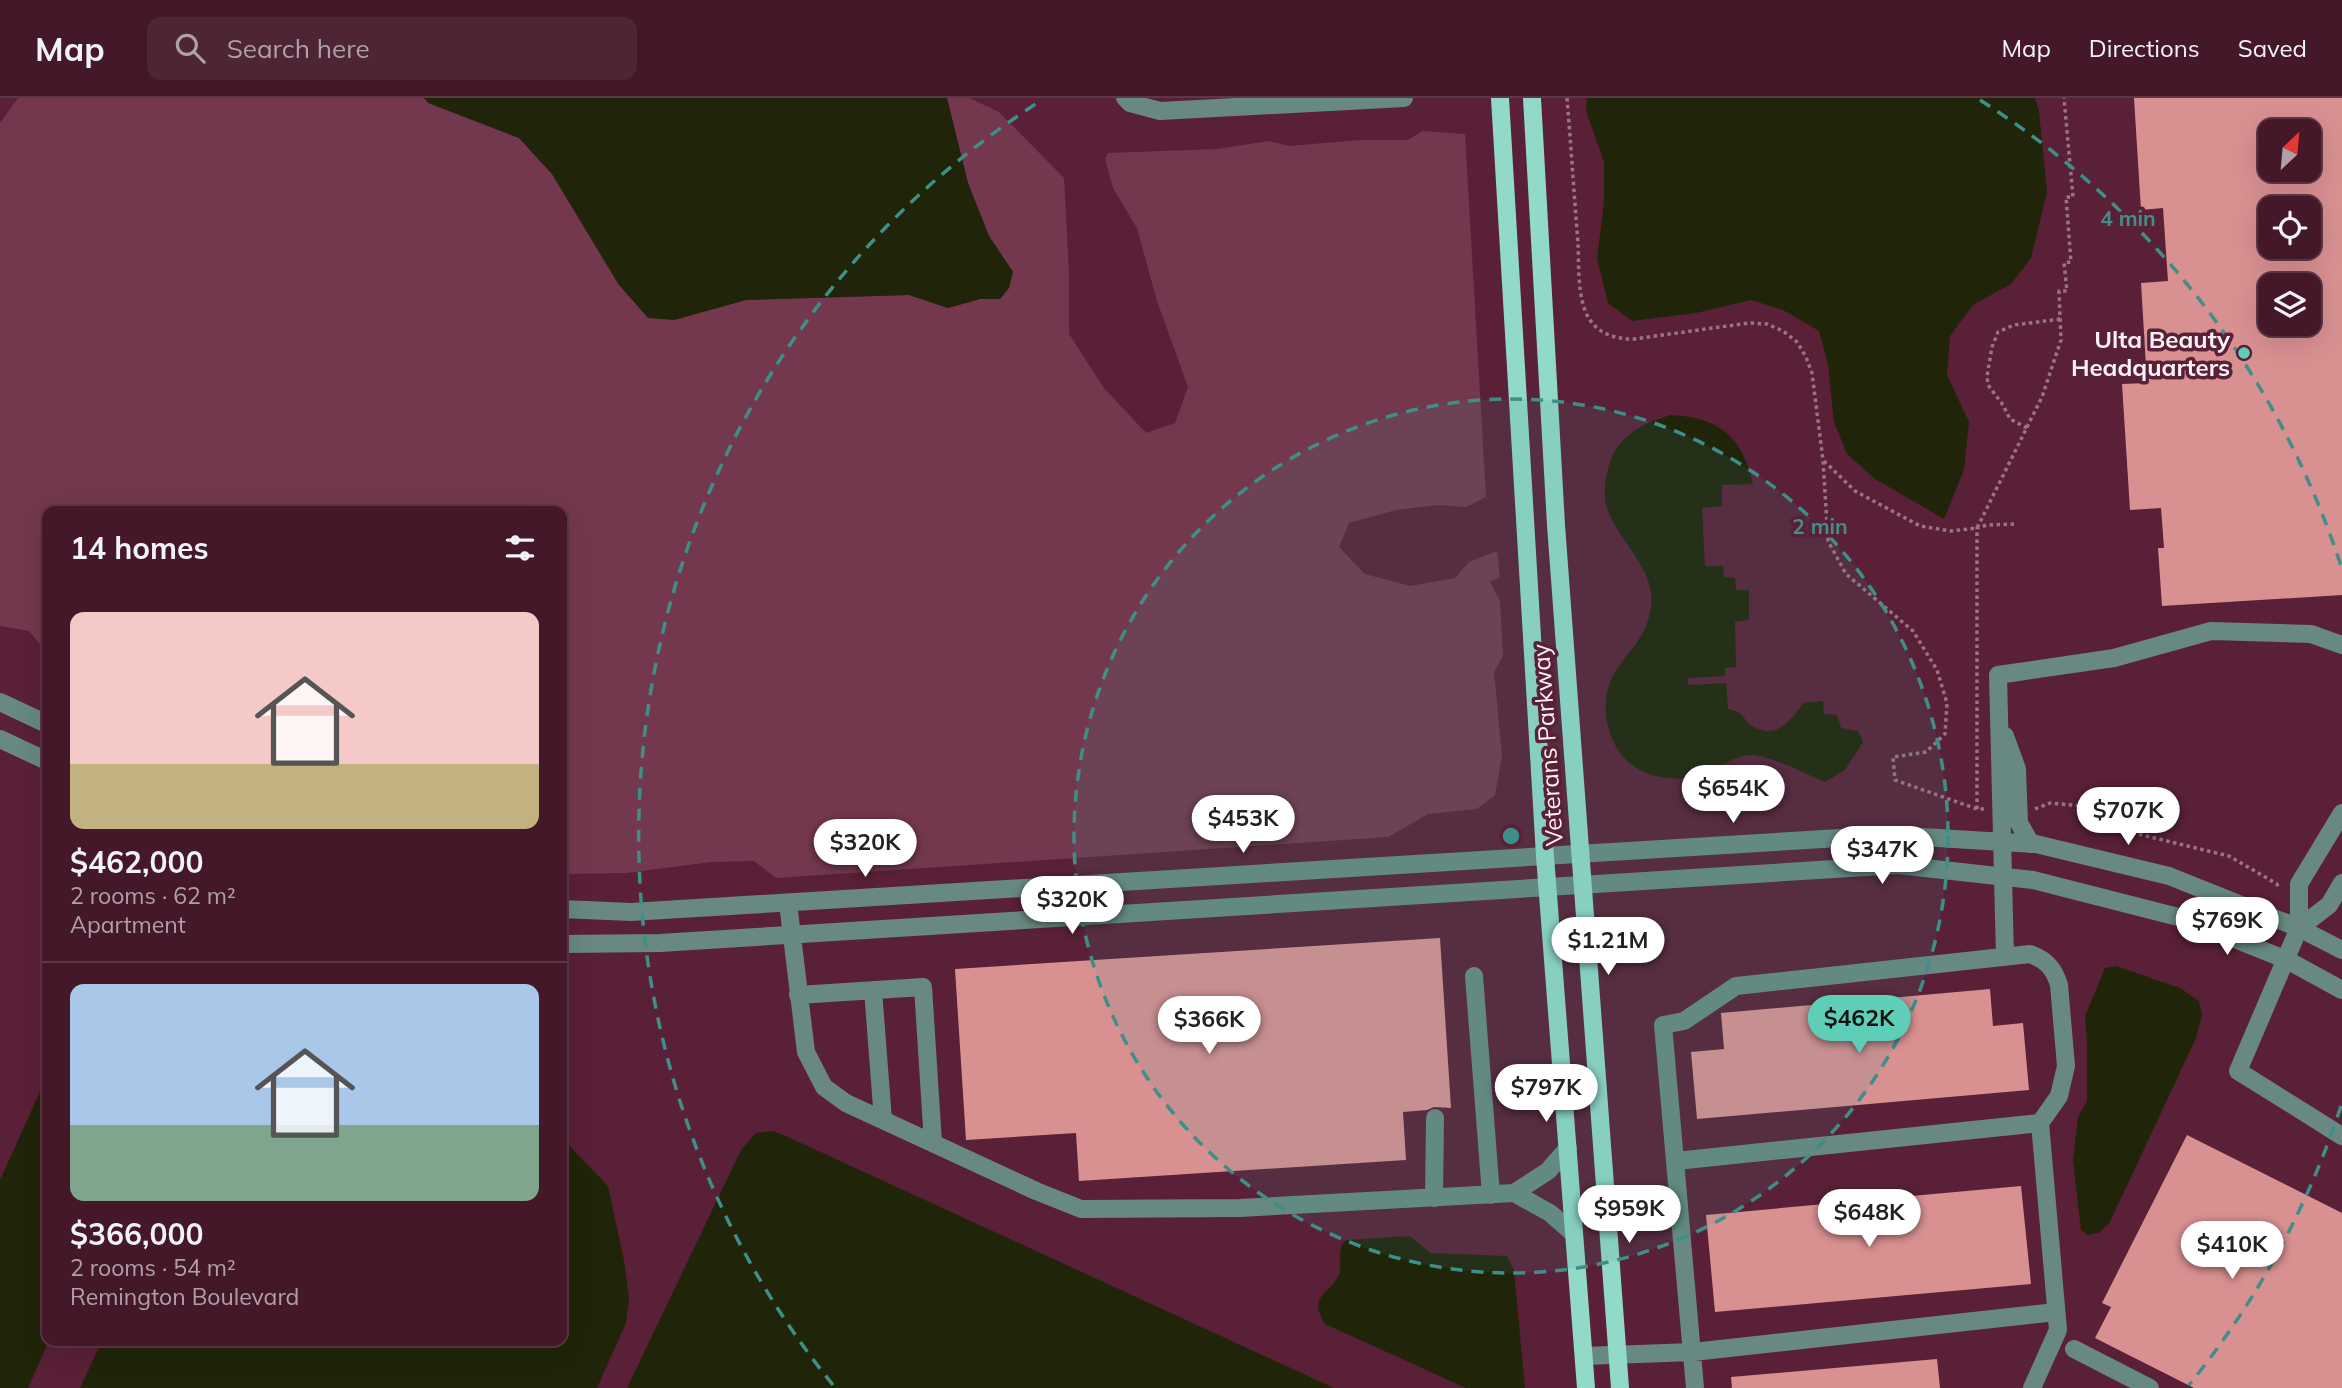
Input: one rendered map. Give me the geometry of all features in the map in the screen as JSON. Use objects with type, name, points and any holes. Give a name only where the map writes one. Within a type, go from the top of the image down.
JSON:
[{"type":"main road","name":"Veterans Parkway","points":[[1500,98],[1545,856],[1586,1388]]},
{"type":"main road","name":"Veterans Parkway","points":[[1532,98],[1556,525],[1620,1388]]},
{"type":"street","points":[[1125,98],[1130,103],[1160,111],[1404,98]]},
{"type":"street","points":[[2005,957],[1998,675],[2114,658],[2211,631],[2311,634],[2342,645]]},
{"type":"street","points":[[0,702],[42,722]]},
{"type":"street","points":[[2000,723],[2017,769],[2019,823],[2031,844]]},
{"type":"street","points":[[0,739],[42,759]]},
{"type":"street","points":[[2342,813],[2300,884],[2300,928],[2238,1071],[2342,1136]]},
{"type":"street","points":[[567,909],[631,912],[1889,835],[2031,844],[2169,876],[2300,928],[2342,950]]},
{"type":"street","points":[[567,944],[660,943],[1898,866],[2032,880],[2182,918],[2287,960],[2342,990]]},
{"type":"street","points":[[2300,928],[2329,905],[2342,883]]},
{"type":"street","points":[[788,903],[806,1052],[824,1087],[846,1103],[1081,1209],[1240,1208],[1514,1193],[1548,1171],[1568,1149]]},
{"type":"street","points":[[1695,1388],[1663,1024],[1684,1021],[1736,986],[2030,954],[2050,964],[2056,974],[2066,1066],[2059,1096],[2040,1123],[2058,1330],[2032,1388]]},
{"type":"street","points":[[1474,976],[1491,1195]]},
{"type":"street","points":[[798,995],[923,987],[933,1143]]},
{"type":"street","points":[[873,990],[883,1120]]},
{"type":"street","points":[[1434,1198],[1435,1118]]},
{"type":"street","points":[[1676,1161],[2040,1123]]},
{"type":"street","points":[[1514,1193],[1550,1213],[1574,1234]]},
{"type":"street","points":[[1584,1356],[1693,1352],[2056,1312]]},
{"type":"street","points":[[2074,1349],[2150,1388]]},
{"type":"path","points":[[1567,98],[1584,303],[1588,316],[1596,327],[1607,335],[1634,340],[1749,323],[1766,324],[1783,331],[1797,342],[1812,373],[1823,460],[1855,491],[1920,526],[1951,531],[1987,525],[2017,524]]},
{"type":"path","points":[[1977,809],[1977,528],[2042,397],[2061,340],[2059,291],[2067,291],[2064,263],[2071,262],[2066,198],[2073,197],[2064,98]]},
{"type":"path","points":[[2027,428],[2010,419],[1988,385],[1992,347],[1998,332],[2014,325],[2062,319]]},
{"type":"shaded area","points":[[18,98],[424,98],[429,103],[519,138],[552,174],[619,285],[674,320],[746,300],[909,295],[948,308],[980,299],[1000,299],[1013,272],[989,236],[968,183],[947,98],[969,98],[999,112],[1064,178],[1069,334],[1104,388],[1146,433],[1175,423],[1188,387],[1157,301],[1137,228],[1113,188],[1105,159],[1108,153],[1217,149],[1269,141],[1289,146],[1360,140],[1408,140],[1422,131],[1465,134],[1486,497],[1466,507],[1438,505],[1396,510],[1349,523],[1339,547],[1365,574],[1410,586],[1455,578],[1469,562],[1497,551],[1500,577],[1490,582],[1500,601],[1503,656],[1494,672],[1502,756],[1495,795],[1477,809],[1428,814],[1388,837],[776,878],[754,861],[711,862],[626,873],[567,874],[567,506],[42,506],[42,647],[29,631],[0,626],[0,123]]},
{"type":"shaded area","points":[[424,98],[947,98],[968,183],[989,236],[1013,272],[1009,288],[1000,299],[980,299],[948,308],[909,295],[746,300],[674,320],[648,318],[619,285],[552,174],[519,138],[428,103]]},
{"type":"shaded area","points":[[1587,98],[2035,98],[2039,111],[2047,192],[2031,258],[2011,284],[1973,305],[1950,336],[1947,375],[1969,422],[1964,470],[1944,519],[1875,479],[1847,454],[1834,422],[1828,365],[1819,331],[1783,310],[1751,300],[1696,313],[1632,321],[1608,303],[1597,259],[1604,202],[1604,162],[1586,111]]},
{"type":"shaded area","points":[[1671,415],[1703,420],[1726,433],[1742,453],[1753,484],[1722,485],[1722,506],[1702,508],[1705,566],[1723,566],[1724,577],[1735,578],[1736,590],[1749,590],[1749,620],[1735,622],[1736,667],[1725,668],[1725,676],[1688,678],[1688,685],[1726,683],[1728,709],[1741,714],[1754,727],[1770,731],[1783,726],[1803,703],[1823,701],[1824,714],[1837,715],[1841,728],[1858,731],[1863,742],[1845,770],[1825,782],[1778,761],[1750,755],[1692,777],[1674,779],[1655,776],[1631,764],[1615,745],[1607,721],[1610,683],[1644,631],[1652,598],[1644,571],[1607,508],[1606,479],[1614,452],[1627,437],[1642,426]]},
{"type":"shaded area","points":[[2116,966],[2180,988],[2199,1001],[2202,1015],[2196,1038],[2109,1224],[2098,1233],[2088,1235],[2081,1230],[2073,1160],[2078,1117],[2087,1101],[2085,1016],[2105,968]]},
{"type":"shaded area","points":[[42,1087],[42,1346],[47,1346],[28,1388],[0,1388],[0,1180]]},
{"type":"shaded area","points":[[773,1131],[1334,1388],[627,1388],[741,1150],[756,1133]]},
{"type":"shaded area","points":[[567,1143],[608,1186],[629,1298],[626,1323],[597,1388],[80,1388],[100,1346],[567,1346]]},
{"type":"shaded area","points":[[1410,1236],[1430,1253],[1507,1256],[1514,1270],[1525,1388],[1466,1388],[1325,1324],[1318,1306],[1319,1300],[1336,1281],[1341,1249],[1346,1240]]},
{"type":"building","name":"Ulta Beauty Headquarters","points":[[2134,98],[2342,98],[2342,595],[2162,606],[2158,548],[2164,548],[2161,508],[2130,510],[2122,384],[2147,383],[2141,283],[2168,281],[2163,208],[2141,210]]},
{"type":"building","points":[[1440,938],[1451,1108],[1434,1107],[1403,1112],[1406,1160],[1079,1181],[1076,1133],[966,1140],[955,969]]},
{"type":"building","points":[[1990,989],[1993,1026],[2023,1023],[2029,1090],[1697,1119],[1691,1052],[1724,1049],[1721,1013]]},
{"type":"building","points":[[2187,1135],[2342,1213],[2342,1388],[2194,1388],[2095,1338],[2111,1307],[2102,1303]]},
{"type":"building","points":[[2021,1186],[2031,1284],[1715,1312],[1706,1215]]},
{"type":"building","points":[[1937,1359],[1940,1388],[1732,1388],[1731,1377]]},
{"type":"place","name":"Ulta Beauty Headquarters","points":[[2244,353]]}]
